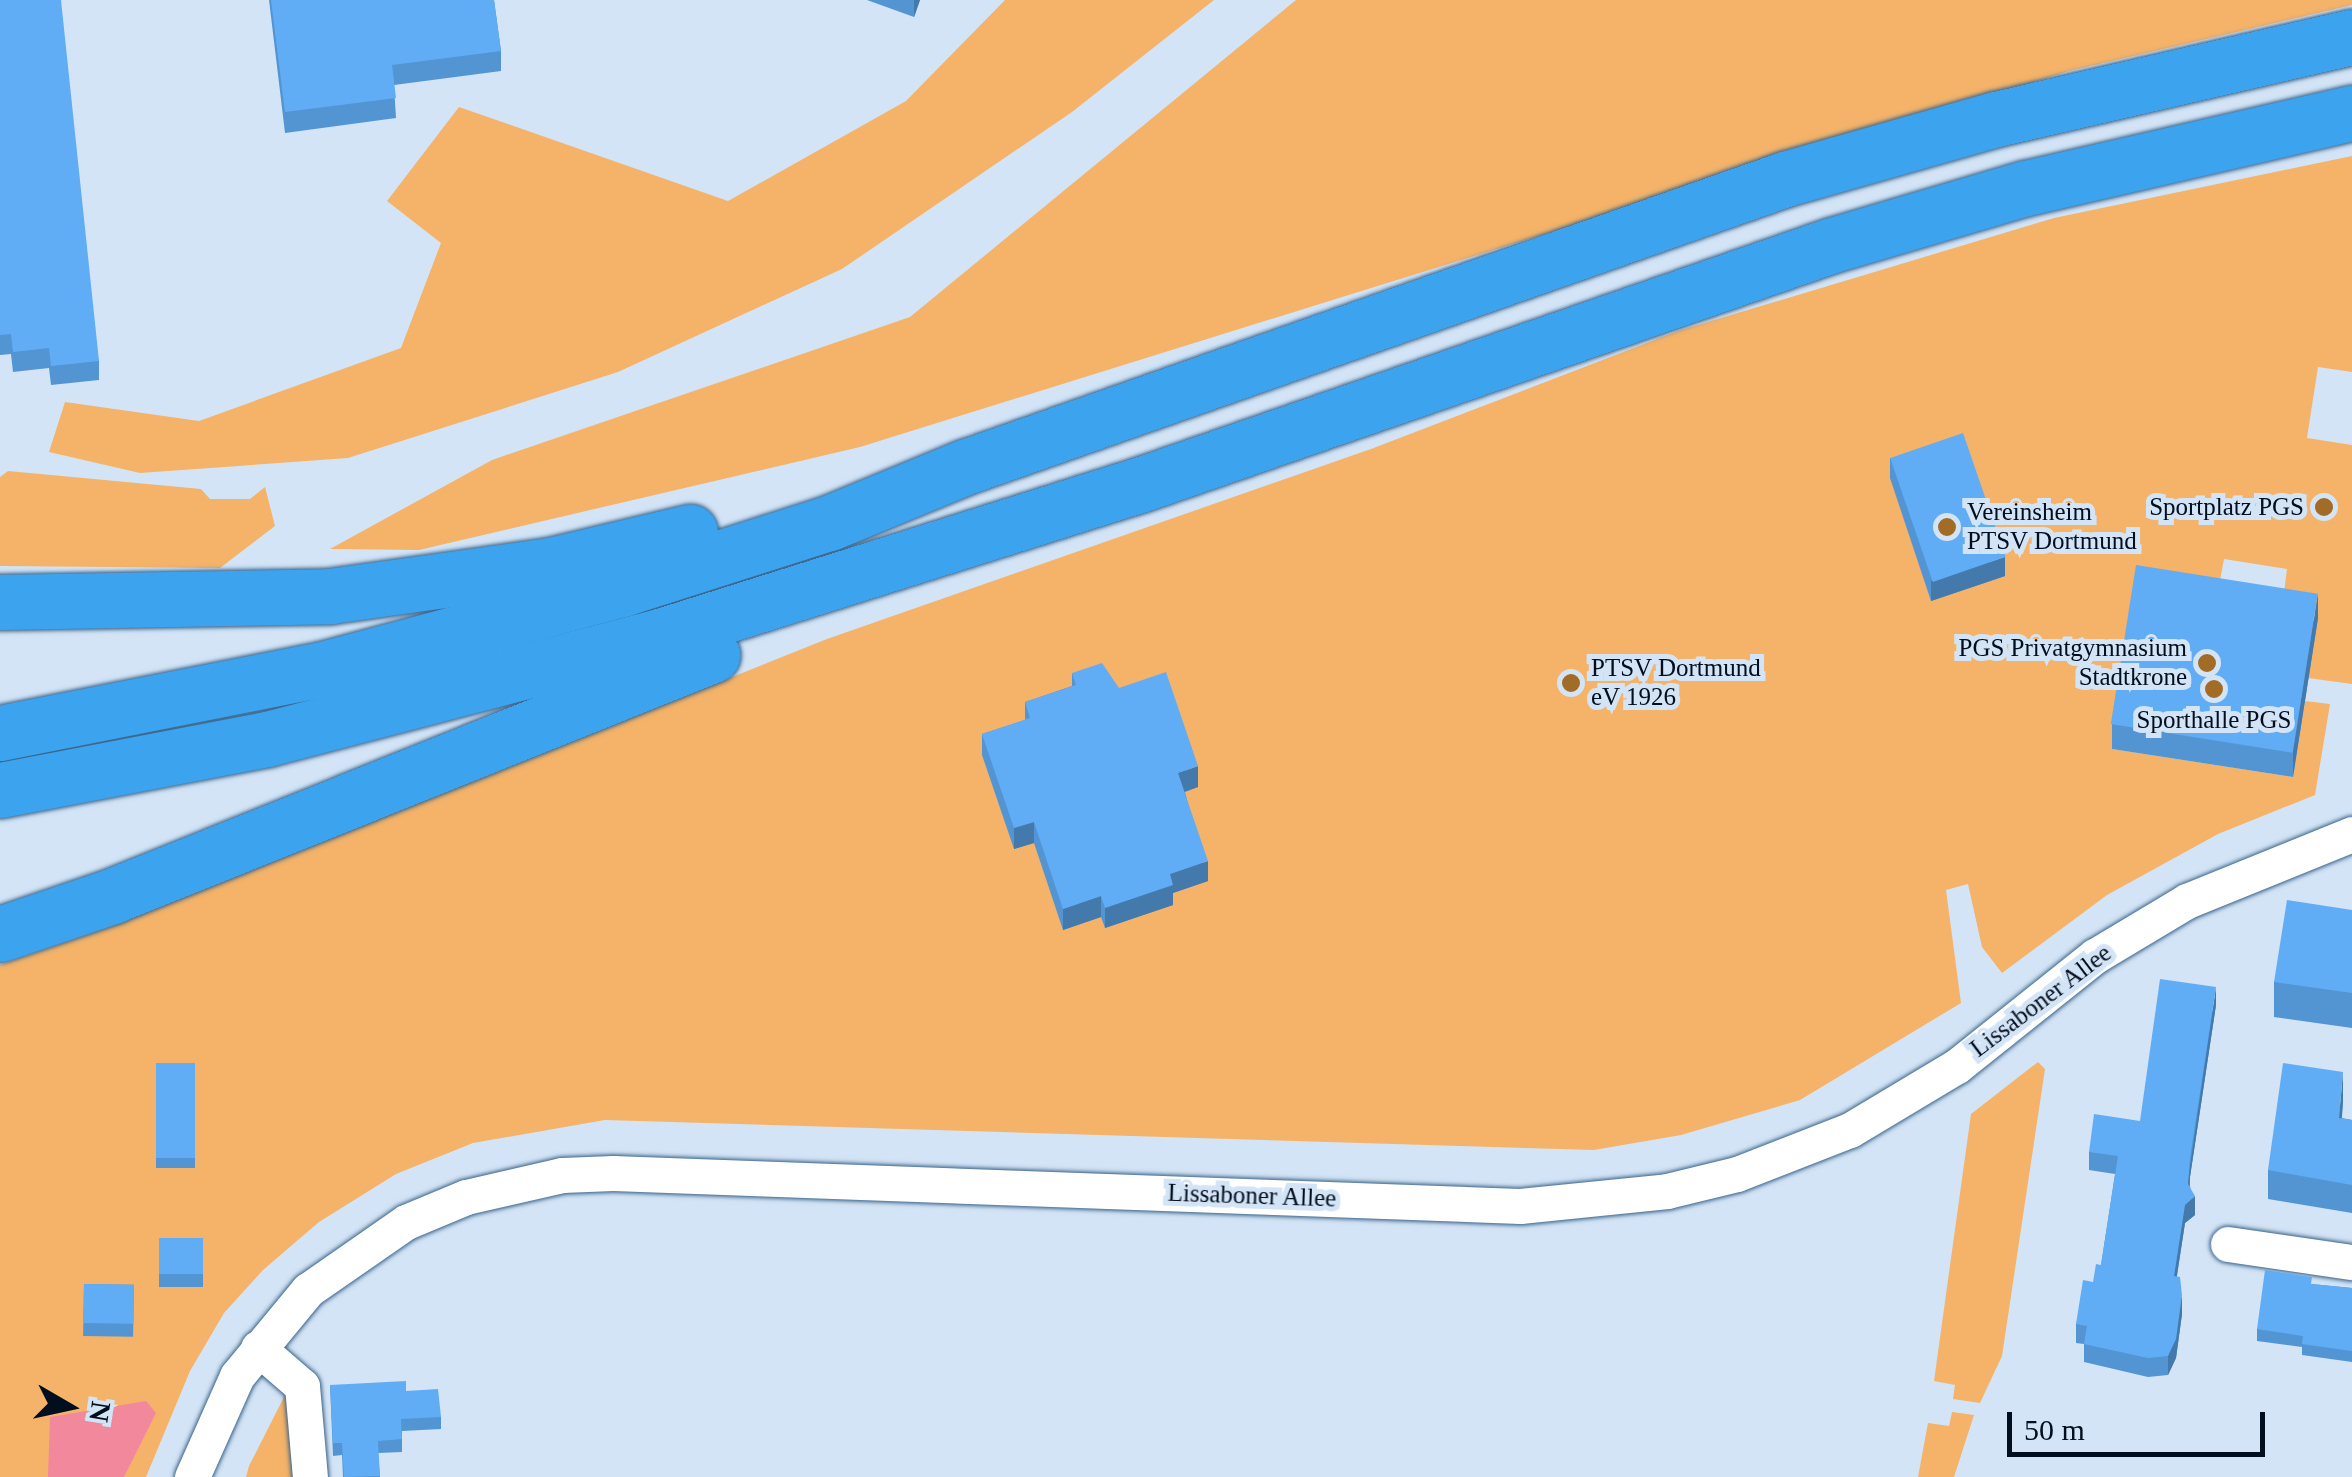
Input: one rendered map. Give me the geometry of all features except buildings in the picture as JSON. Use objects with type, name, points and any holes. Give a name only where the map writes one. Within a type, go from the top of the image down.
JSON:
[{"type":"highway","points":[[0,733],[323,669],[604,594],[829,522],[965,466],[1785,180],[2015,114],[2352,37]]},
{"type":"highway","points":[[0,790],[267,739],[466,691],[1142,484],[1832,246],[2026,188],[2352,114]]},
{"type":"highway","points":[[0,602],[216,603],[442,584],[551,566],[837,491],[965,466]]},
{"type":"highway","points":[[0,934],[112,896],[583,703],[978,559],[1142,484]]},
{"type":"street","name":"Lissaboner Allee","points":[[192,1477],[210,1428],[258,1348],[308,1290],[406,1222],[466,1197],[562,1175],[1520,1206],[1593,1203],[1720,1178],[1850,1130],[1957,1066],[2095,956],[2186,901],[2352,834]]},
{"type":"street","points":[[2228,1244],[2352,1262]]},
{"type":"street","points":[[258,1348],[302,1386],[310,1477]]},
{"type":"shaded area","points":[[1005,0],[1214,0],[1072,112],[842,269],[618,372],[348,458],[140,473],[49,452],[65,402],[199,421],[401,348],[441,243],[387,201],[459,107],[728,201],[906,101]]},
{"type":"shaded area","points":[[1296,0],[2352,0],[2352,5],[2069,71],[860,447],[419,550],[330,549],[492,460],[910,317]]},
{"type":"shaded area","points":[[2352,156],[2352,372],[2318,367],[2307,438],[2352,445],[2352,684],[2308,678],[2318,614],[2282,608],[2287,569],[2224,559],[2216,603],[2112,749],[2293,777],[2305,701],[2330,704],[2315,795],[2218,834],[2107,895],[2002,973],[1982,947],[1968,884],[1946,890],[1961,1003],[1800,1100],[1681,1135],[1594,1150],[605,1120],[473,1143],[396,1174],[319,1222],[263,1270],[224,1313],[190,1371],[146,1477],[0,1477],[0,965],[110,927],[827,639],[1371,449],[1678,331],[2054,218]]},
{"type":"shaded area","points":[[8,471],[201,489],[210,499],[250,499],[265,487],[275,526],[220,568],[0,566],[0,477]]},
{"type":"shaded area","points":[[2038,1062],[2045,1069],[2002,1356],[1980,1403],[1953,1399],[1955,1385],[1934,1381],[1971,1114]]},
{"type":"shaded area","points":[[286,1393],[293,1477],[246,1477],[249,1466]]},
{"type":"shaded area","points":[[146,1401],[156,1413],[124,1477],[48,1477],[50,1417]]},
{"type":"shaded area","points":[[1952,1412],[1974,1415],[1954,1477],[1918,1477],[1928,1423],[1949,1426]]},
{"type":"place","name":"Sportplatz PGS","points":[[2324,507]]},
{"type":"place","name":"Vereinsheim PTSV Dortmund","points":[[1947,527]]},
{"type":"place","name":"PGS Privatgymnasium Stadtkrone","points":[[2207,663]]},
{"type":"place","name":"PTSV Dortmund eV 1926","points":[[1571,683]]},
{"type":"place","name":"Sporthalle PGS","points":[[2214,689]]}]
